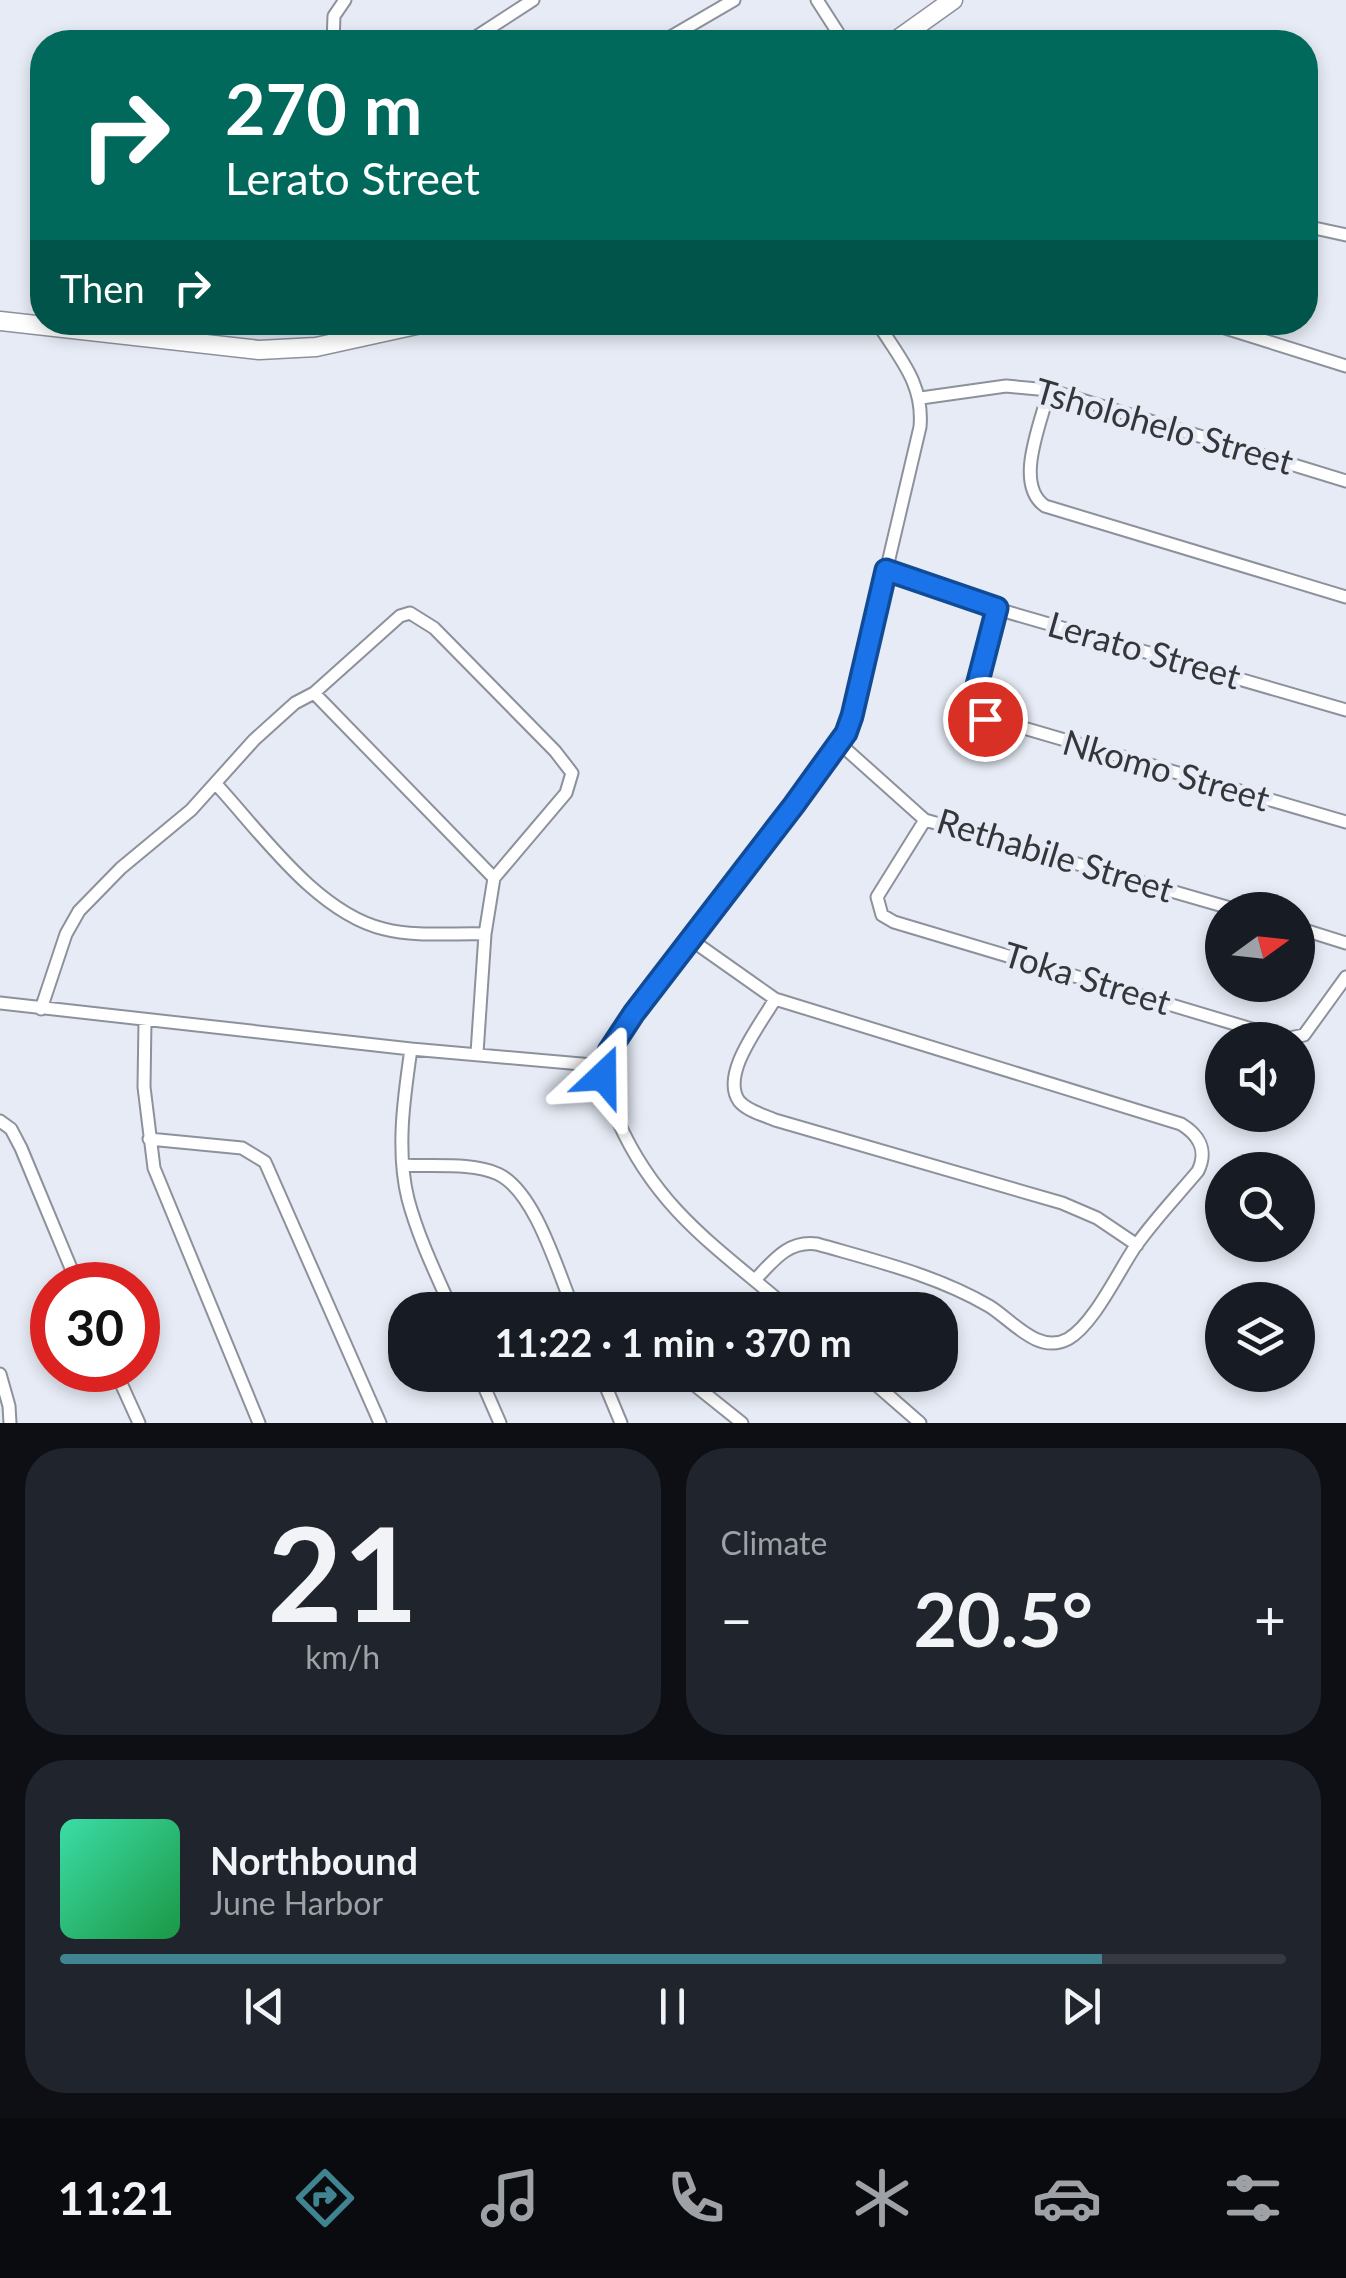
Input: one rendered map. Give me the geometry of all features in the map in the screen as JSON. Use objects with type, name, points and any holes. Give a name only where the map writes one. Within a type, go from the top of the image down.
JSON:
[{"type":"street","points":[[333,30],[334,16],[345,0]]},
{"type":"street","points":[[487,30],[533,0]]},
{"type":"street","points":[[683,30],[734,0]]},
{"type":"street","points":[[817,0],[836,30]]},
{"type":"street","points":[[911,30],[953,0]]},
{"type":"street","points":[[1318,229],[1346,235]]},
{"type":"street","points":[[0,321],[30,324]]},
{"type":"street","points":[[123,335],[260,350],[316,347],[364,335]]},
{"type":"street","points":[[769,1292],[674,1211],[652,1183],[629,1146],[605,1092],[604,1066],[609,1051],[634,1013],[838,743],[852,716],[920,427],[921,398],[885,335]]},
{"type":"street","points":[[1247,335],[1346,366]]},
{"type":"street","name":"Tsholohelo Street","points":[[921,398],[1006,386],[1050,390],[1346,481]]},
{"type":"street","points":[[1050,390],[1028,482],[1034,496],[1045,506],[1346,598]]},
{"type":"street","name":"Lerato Street","points":[[886,570],[997,608],[1346,710]]},
{"type":"street","name":"Nkomo Street","points":[[997,608],[974,697],[978,715],[1346,822]]},
{"type":"street","points":[[41,1009],[66,934],[79,911],[121,868],[191,810],[254,740],[295,703],[314,693],[400,616],[410,613],[434,628],[572,771],[566,793],[494,878],[485,934],[477,1053]]},
{"type":"street","points":[[314,693],[494,878]]},
{"type":"street","name":"Rethabile Street","points":[[838,743],[925,820],[1205,901]]},
{"type":"street","points":[[216,784],[322,896],[352,919],[388,931],[485,934]]},
{"type":"street","name":"Toka Street","points":[[925,820],[877,896],[882,915],[894,922],[1226,1022]]},
{"type":"street","points":[[1315,933],[1346,943]]},
{"type":"street","points":[[690,938],[775,999],[1181,1124],[1194,1132],[1201,1146],[1202,1163],[1198,1170],[1137,1244],[1080,1329],[1054,1344],[1032,1337],[995,1310],[948,1285],[817,1244],[806,1243],[784,1251],[755,1280]]},
{"type":"street","points":[[1313,1022],[1346,977]]},
{"type":"street","points":[[775,999],[736,1067],[735,1091],[746,1108],[775,1120],[1062,1203],[1097,1218],[1137,1244]]},
{"type":"street","points":[[0,1003],[411,1049],[604,1066]]},
{"type":"street","points":[[146,1020],[144,1087],[148,1139],[166,1204],[258,1423]]},
{"type":"street","points":[[411,1049],[403,1165],[408,1200],[445,1292]]},
{"type":"street","points":[[0,1121],[11,1129],[21,1148],[68,1262]]},
{"type":"street","points":[[148,1139],[242,1148],[265,1162],[380,1423]]},
{"type":"street","points":[[403,1165],[477,1169],[509,1182],[524,1199],[566,1292]]},
{"type":"street","points":[[0,1374],[10,1406],[10,1423]]},
{"type":"street","points":[[126,1392],[139,1423]]},
{"type":"street","points":[[487,1392],[500,1423]]},
{"type":"street","points":[[608,1392],[620,1423]]},
{"type":"street","points":[[703,1392],[742,1423]]},
{"type":"street","points":[[884,1392],[920,1423]]},
{"type":"route","points":[[603,1076],[609,1051],[634,1013],[846,733],[886,570],[997,608],[974,697],[975,711],[985,719]]}]
